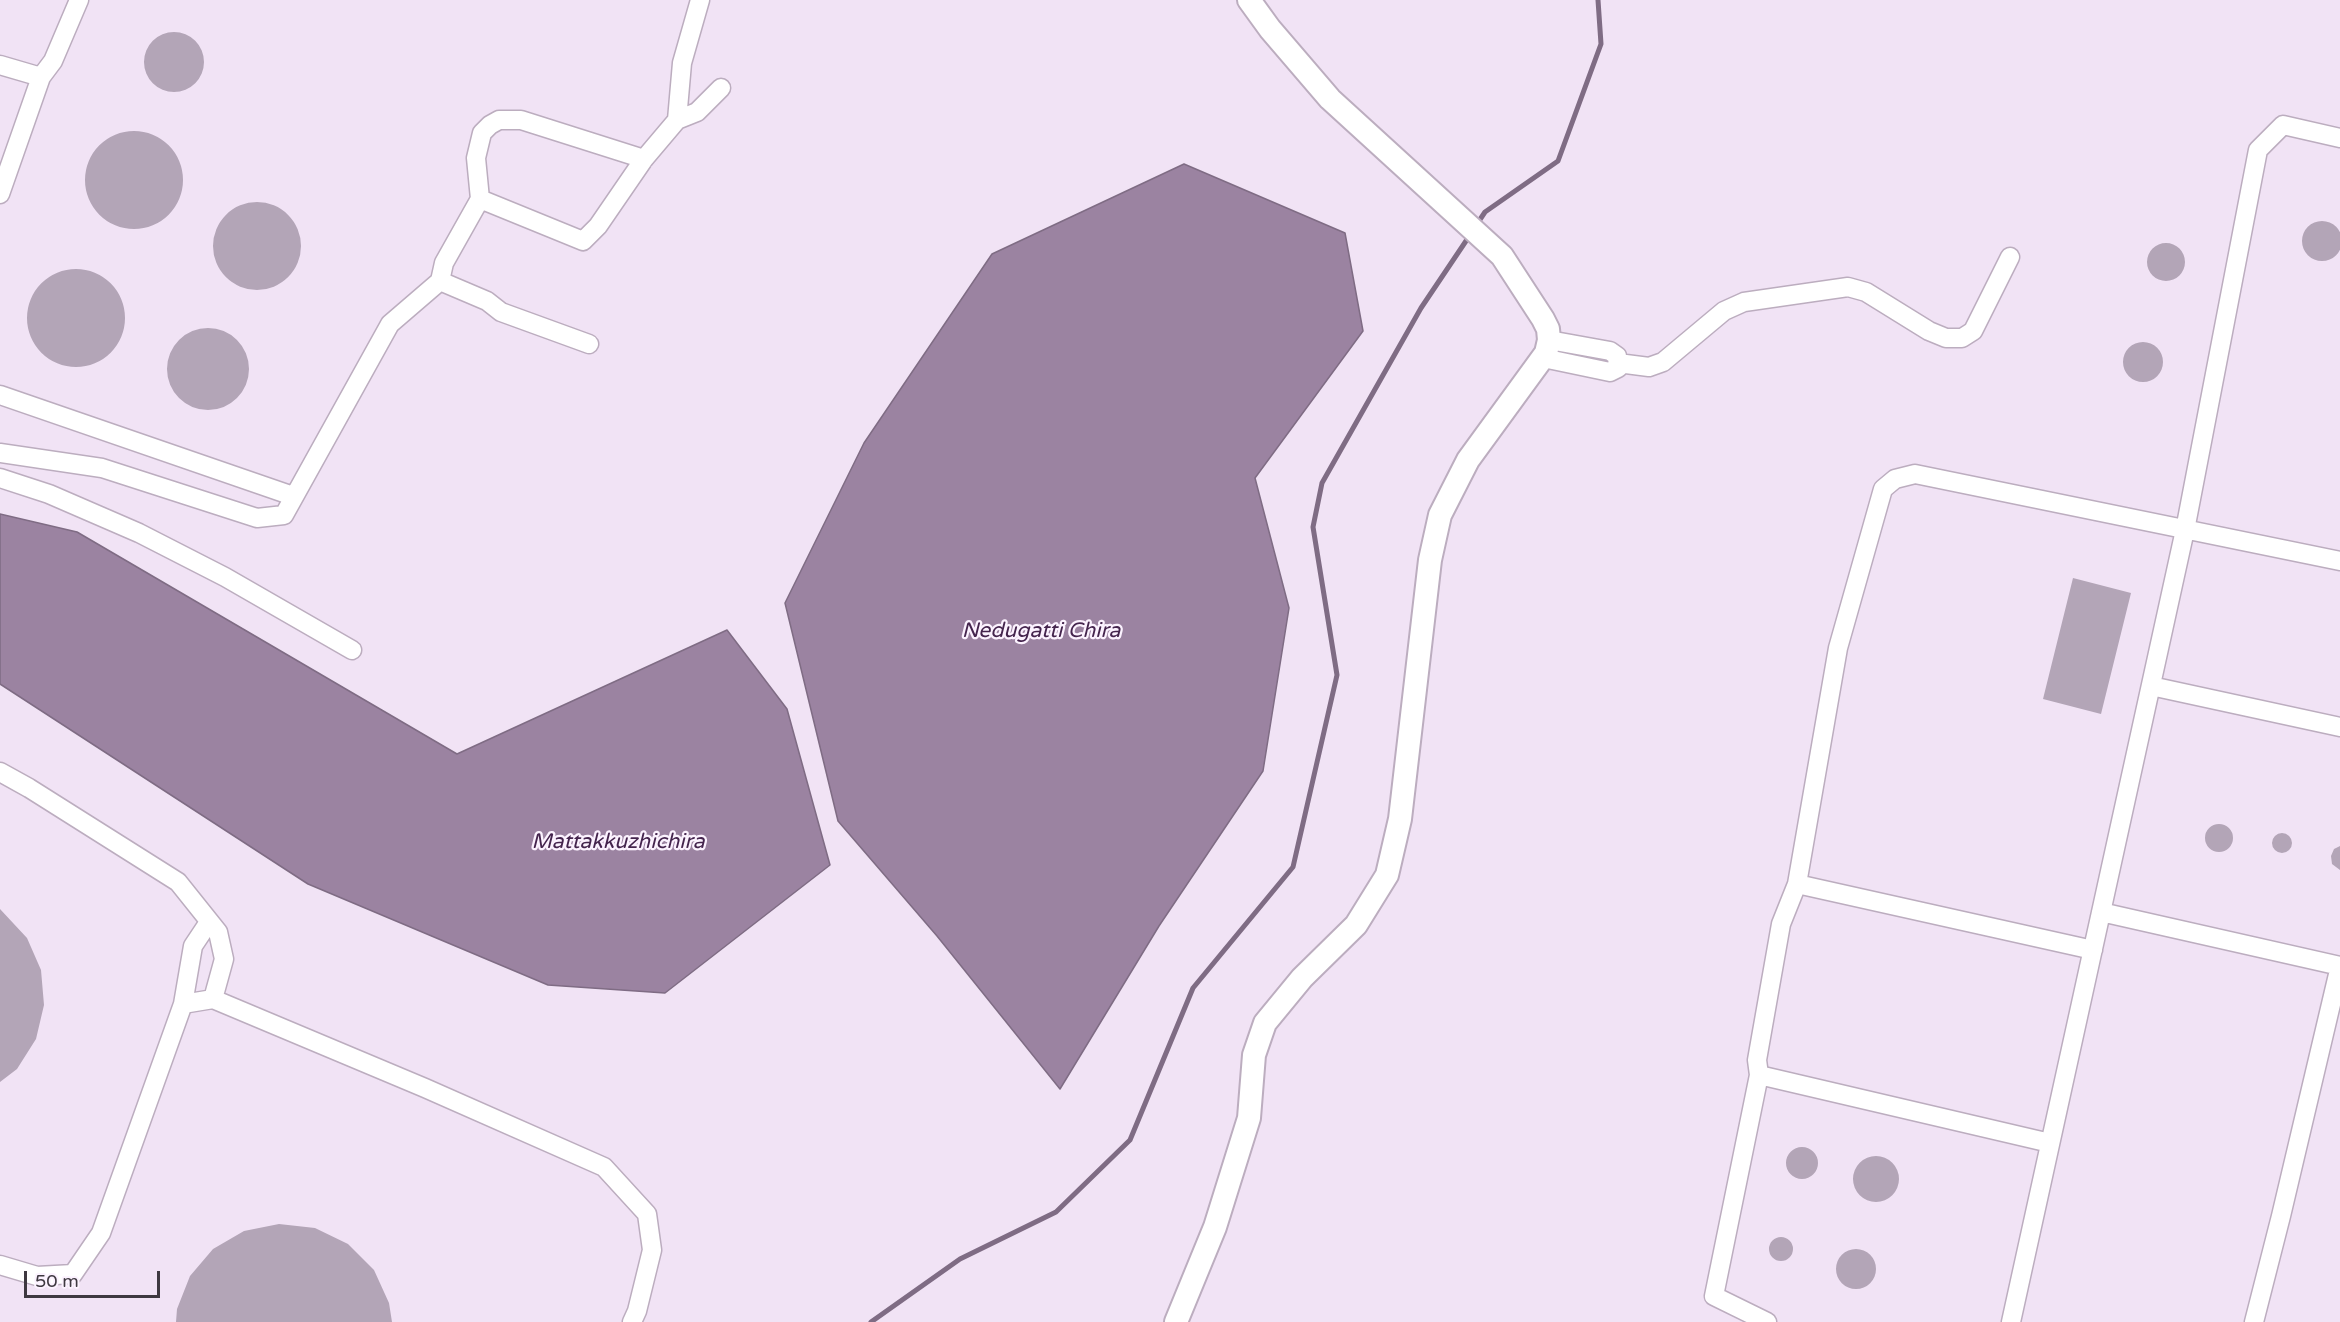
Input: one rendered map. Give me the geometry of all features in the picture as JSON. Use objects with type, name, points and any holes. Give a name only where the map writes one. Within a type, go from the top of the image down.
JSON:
[{"type":"main road","points":[[1176,1322],[1215,1227],[1249,1118],[1254,1055],[1265,1023],[1302,978],[1356,925],[1387,874],[1400,819],[1430,560],[1440,515],[1468,460],[1546,349],[1548,329],[1502,256],[1330,99],[1270,29],[1249,0]]},
{"type":"lane","points":[[0,194],[41,77],[53,61],[79,0]]},
{"type":"lane","points":[[677,120],[682,63],[700,0]]},
{"type":"lane","points":[[0,66],[41,77]]},
{"type":"lane","points":[[480,199],[583,241],[598,226],[644,159],[677,120],[696,111],[721,88]]},
{"type":"lane","points":[[0,453],[102,468],[257,518],[284,515],[390,324],[440,281],[444,263],[480,199],[476,158],[483,133],[499,120],[521,120],[644,159]]},
{"type":"lane","points":[[2011,1322],[2185,530],[2258,150],[2283,125],[2340,138]]},
{"type":"lane","points":[[1546,349],[1610,372],[1618,368],[1618,363],[1649,366],[1663,362],[1724,311],[1744,302],[1848,287],[1866,292],[1929,331],[1946,338],[1962,338],[1973,331],[2010,256]]},
{"type":"lane","points":[[440,281],[487,301],[501,312],[589,344]]},
{"type":"lane","points":[[0,395],[293,496]]},
{"type":"lane","points":[[1767,1322],[1714,1296],[1759,1075],[1757,1059],[1781,924],[1797,884],[1838,648],[1883,489],[1895,479],[1915,474],[2340,561]]},
{"type":"lane","points":[[0,478],[49,495],[139,533],[225,577],[352,650]]},
{"type":"lane","points":[[2151,686],[2340,727]]},
{"type":"lane","points":[[0,772],[178,882],[218,932],[224,959],[213,999]]},
{"type":"lane","points":[[1797,884],[2093,950]]},
{"type":"lane","points":[[2101,912],[2340,966],[2254,1322]]},
{"type":"lane","points":[[0,1265],[37,1276],[73,1274],[101,1233],[183,1004],[193,946],[209,922]]},
{"type":"lane","points":[[183,1004],[213,999],[414,1083],[604,1167],[647,1214],[652,1250],[637,1311],[632,1322]]},
{"type":"lane","points":[[1759,1075],[2050,1143]]},
{"type":"water","name":"Nedugatti Chira","points":[[1184,164],[1345,233],[1363,331],[1255,478],[1289,608],[1263,771],[1159,926],[1060,1089],[937,936],[838,821],[785,603],[864,443],[992,254]]},
{"type":"water","name":"Mattakkuzhichira","points":[[0,514],[77,532],[457,754],[727,630],[787,709],[830,865],[665,993],[548,985],[308,884],[0,684]]},
{"type":"building","points":[[174,32],[191,37],[199,45],[204,62],[199,79],[191,87],[174,92],[157,87],[149,79],[144,62],[149,45],[157,37]]},
{"type":"building","points":[[134,131],[153,134],[169,145],[180,161],[183,180],[180,199],[169,215],[153,226],[134,229],[115,226],[99,215],[88,199],[85,180],[88,161],[99,145],[115,134]]},
{"type":"building","points":[[257,202],[282,209],[294,221],[301,246],[294,271],[282,283],[257,290],[232,283],[220,271],[213,246],[220,221],[232,209]]},
{"type":"building","points":[[2322,221],[2336,227],[2342,241],[2336,255],[2322,261],[2308,255],[2302,241],[2308,227]]},
{"type":"building","points":[[2166,243],[2180,248],[2185,262],[2180,276],[2166,281],[2152,276],[2147,262],[2152,248]]},
{"type":"building","points":[[76,269],[95,273],[111,283],[121,299],[125,318],[121,337],[111,353],[95,363],[76,367],[57,363],[41,353],[31,337],[27,318],[31,299],[41,283],[57,273]]},
{"type":"building","points":[[208,328],[224,331],[237,340],[246,353],[249,369],[246,385],[237,398],[224,407],[208,410],[192,407],[179,398],[170,385],[167,369],[170,353],[179,340],[192,331]]},
{"type":"building","points":[[2143,342],[2157,348],[2163,362],[2157,376],[2143,382],[2129,376],[2123,362],[2129,348]]},
{"type":"building","points":[[2073,578],[2131,593],[2101,714],[2043,699]]},
{"type":"building","points":[[2219,824],[2229,828],[2233,838],[2229,848],[2219,852],[2209,848],[2205,838],[2209,828]]},
{"type":"building","points":[[2282,833],[2289,836],[2292,843],[2289,850],[2282,853],[2275,850],[2272,843],[2275,836]]},
{"type":"building","points":[[2340,846],[2340,870],[2332,864],[2331,856],[2334,849]]},
{"type":"building","points":[[0,909],[27,938],[41,970],[44,1005],[36,1039],[17,1069],[0,1082]]},
{"type":"building","points":[[1802,1147],[1813,1152],[1818,1163],[1813,1174],[1802,1179],[1791,1174],[1786,1163],[1791,1152]]},
{"type":"building","points":[[1876,1156],[1892,1163],[1899,1179],[1892,1195],[1876,1202],[1860,1195],[1853,1179],[1860,1163]]},
{"type":"building","points":[[279,1224],[315,1228],[348,1244],[374,1270],[389,1303],[392,1322],[176,1322],[177,1309],[190,1276],[213,1249],[244,1231]]},
{"type":"building","points":[[1781,1237],[1790,1240],[1793,1249],[1790,1258],[1781,1261],[1772,1258],[1769,1249],[1772,1240]]},
{"type":"building","points":[[1856,1249],[1864,1250],[1870,1255],[1875,1261],[1875,1277],[1870,1283],[1864,1288],[1856,1289],[1848,1288],[1842,1283],[1837,1277],[1836,1269],[1837,1261],[1842,1255],[1848,1250]]},
{"type":"waterway","points":[[1477,224],[1485,212],[1558,161],[1601,44],[1598,0]]},
{"type":"waterway","points":[[871,1322],[960,1259],[1056,1212],[1130,1140],[1193,988],[1293,867],[1337,675],[1313,527],[1322,483],[1421,308],[1470,235]]}]
